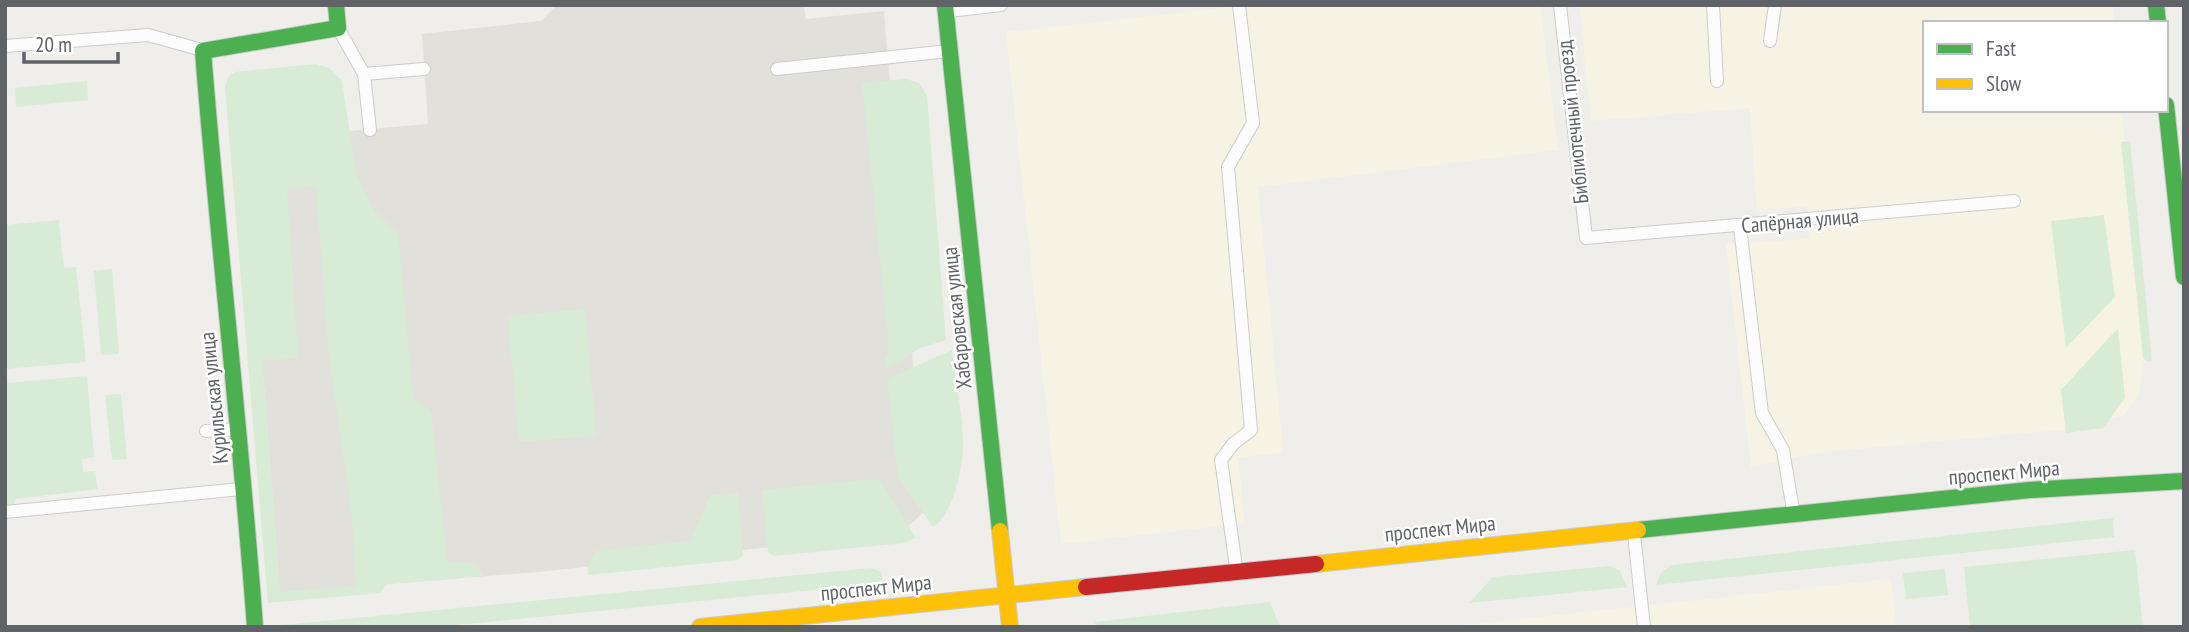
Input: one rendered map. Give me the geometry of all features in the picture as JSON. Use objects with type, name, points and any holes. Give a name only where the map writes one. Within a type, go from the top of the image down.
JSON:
[{"type":"main road","points":[[203,51],[338,28],[336,5]]},
{"type":"main road","name":"Хабаровская улица","points":[[945,8],[1010,627]]},
{"type":"main road","name":"Курильская улица","points":[[203,51],[245,489],[255,627]]},
{"type":"main road","points":[[2167,112],[2184,277]]},
{"type":"main road","name":"проспект Мира","points":[[701,627],[2030,490],[2184,481]]},
{"type":"lane","points":[[945,8],[1001,5]]},
{"type":"lane","points":[[1236,571],[1221,460],[1233,444],[1251,430],[1228,167],[1254,123],[1239,5]]},
{"type":"lane","name":"Библиотечный проезд","points":[[1560,5],[1586,239]]},
{"type":"lane","points":[[1713,5],[1717,81]]},
{"type":"lane","points":[[1770,41],[1775,5]]},
{"type":"lane","points":[[338,28],[364,74],[370,130]]},
{"type":"lane","points":[[5,46],[148,35],[203,51]]},
{"type":"lane","points":[[777,69],[950,51]]},
{"type":"lane","points":[[364,74],[424,69]]},
{"type":"lane","name":"Сапёрная улица","points":[[1586,239],[2014,201]]},
{"type":"lane","points":[[1740,227],[1762,413],[1783,450],[1793,514]]},
{"type":"lane","points":[[206,431],[238,429]]},
{"type":"lane","points":[[5,512],[245,489]]},
{"type":"lane","points":[[1634,531],[1644,627]]},
{"type":"shaded area","points":[[557,5],[804,5],[806,19],[884,11],[925,511],[901,533],[538,572],[280,593],[245,140],[428,124],[422,34],[541,21]]},
{"type":"shaded area","points":[[1251,5],[1540,5],[1558,150],[1258,187],[1283,452],[1238,458],[1245,523],[1061,544],[1006,32]]},
{"type":"shaded area","points":[[1579,5],[2112,5],[2114,21],[1923,21],[1923,112],[2122,112],[2145,351],[2139,393],[2124,415],[2080,428],[1816,453],[1751,467],[1726,244],[1809,239],[1807,206],[1757,211],[1750,108],[1591,121]]},
{"type":"shaded area","points":[[1891,579],[1896,627],[1447,627]]},
{"type":"green space","points":[[316,64],[329,68],[342,81],[356,173],[374,210],[398,233],[413,398],[431,411],[447,562],[476,565],[483,576],[386,584],[380,593],[268,603],[225,87],[228,77],[235,72]],"holes":[[[316,187],[329,356],[351,508],[356,586],[280,592],[262,361],[298,358],[287,188]]]},
{"type":"green space","points":[[906,79],[919,83],[927,96],[946,340],[920,348],[886,369],[885,356],[888,355],[889,346],[862,83]]},
{"type":"green space","points":[[87,81],[88,100],[16,107],[15,88]]},
{"type":"green space","points":[[2130,141],[2152,361],[2147,362],[2143,358],[2121,142]]},
{"type":"green space","points":[[2104,215],[2115,297],[2066,348],[2051,221]]},
{"type":"green space","points":[[59,220],[64,268],[76,267],[86,362],[5,369],[5,225]]},
{"type":"green space","points":[[112,269],[119,354],[101,355],[94,271]]},
{"type":"green space","points":[[585,309],[596,436],[519,442],[508,316]]},
{"type":"green space","points":[[2118,328],[2125,398],[2103,428],[2066,433],[2061,390]]},
{"type":"green space","points":[[952,350],[963,448],[951,502],[940,521],[933,527],[898,477],[887,379]]},
{"type":"green space","points":[[87,376],[94,457],[82,459],[83,472],[95,471],[98,489],[16,499],[13,506],[5,508],[5,383]]},
{"type":"green space","points":[[121,394],[127,459],[112,460],[105,395]]},
{"type":"green space","points":[[880,480],[916,538],[904,543],[774,556],[768,552],[762,490]]},
{"type":"green space","points":[[738,493],[743,556],[737,560],[588,575],[588,567],[595,551],[690,541],[710,495]]},
{"type":"green space","points":[[2113,518],[2114,537],[1656,585],[1661,573],[1671,565]]},
{"type":"green space","points":[[2135,550],[2143,627],[1970,627],[1964,567]]},
{"type":"green space","points":[[1610,566],[1620,571],[1627,587],[1469,603],[1493,577]]},
{"type":"green space","points":[[871,568],[881,572],[884,583],[437,627],[273,626]]},
{"type":"green space","points":[[1945,569],[1948,595],[1906,599],[1903,573]]},
{"type":"green space","points":[[1270,602],[1280,626],[1100,627],[1094,622]]},
{"type":"traffic: fast","points":[[255,627],[203,51],[338,28],[336,5]]},
{"type":"traffic: fast","points":[[945,5],[1000,531]]},
{"type":"traffic: fast","points":[[2156,5],[2158,21]]},
{"type":"traffic: fast","points":[[2167,112],[2184,277]]},
{"type":"traffic: fast","points":[[1638,530],[2030,490],[2184,481]]},
{"type":"traffic: slow","points":[[1316,564],[1638,530]]},
{"type":"traffic: slow","points":[[1000,531],[1010,627]]},
{"type":"traffic: slow","points":[[700,627],[1086,587]]},
{"type":"traffic: jam","points":[[1086,587],[1316,564]]}]
